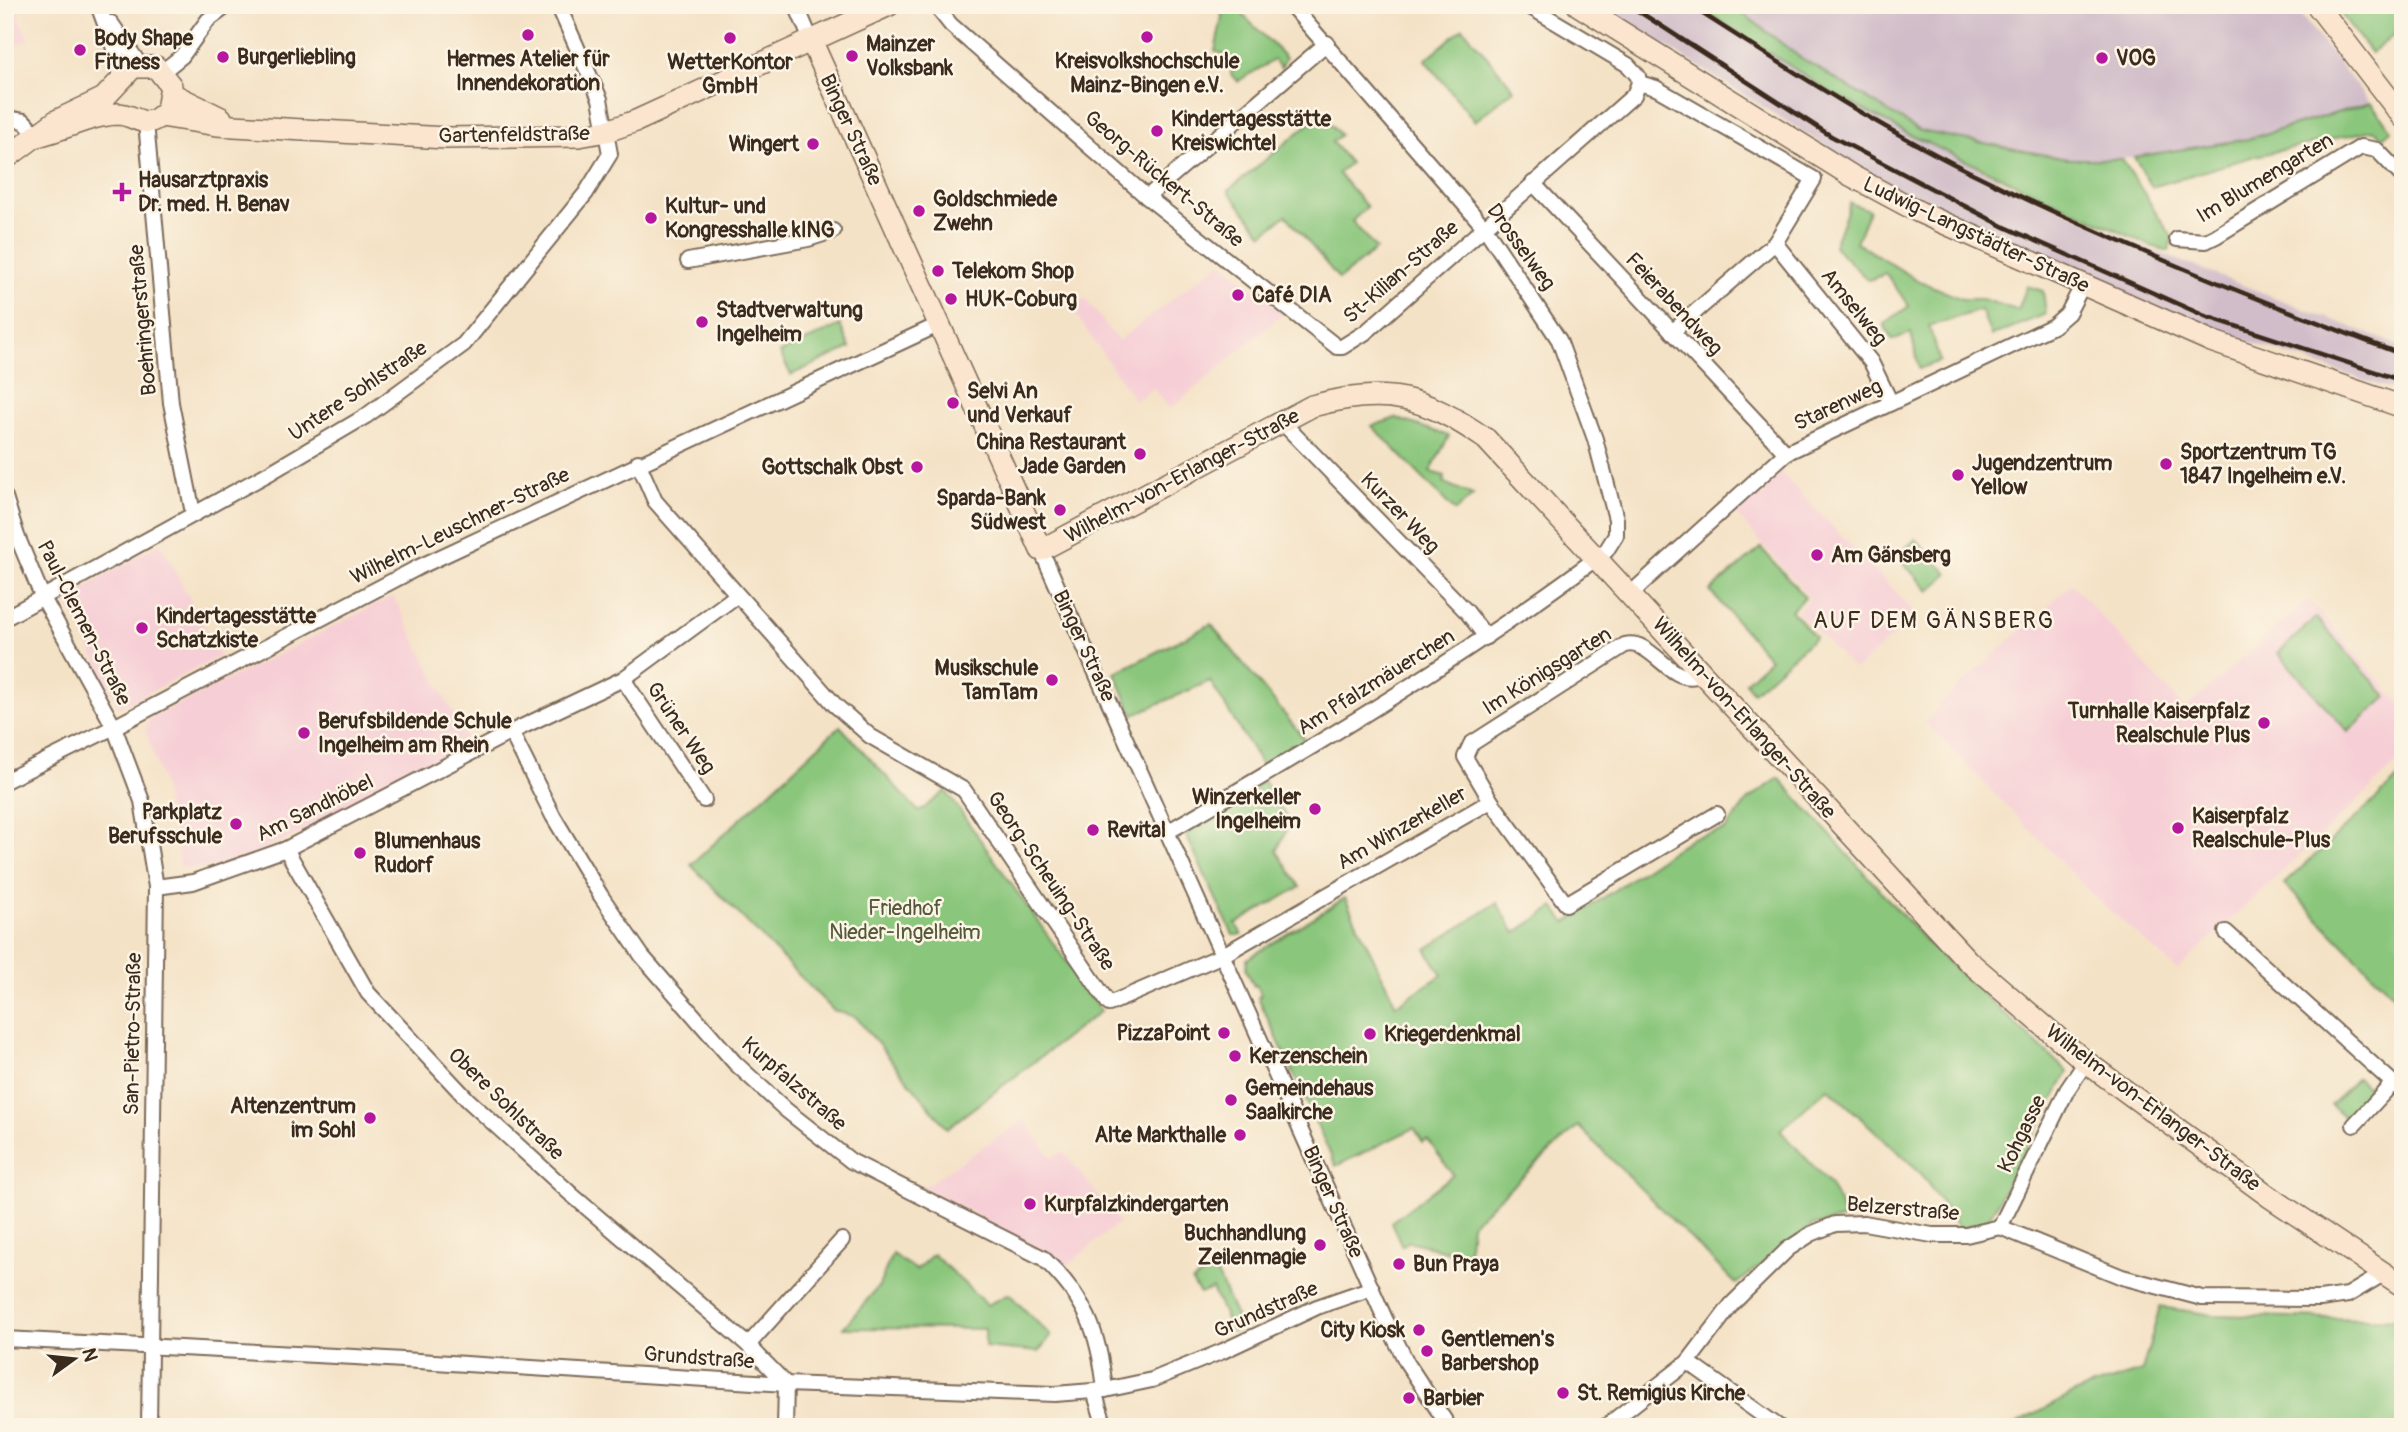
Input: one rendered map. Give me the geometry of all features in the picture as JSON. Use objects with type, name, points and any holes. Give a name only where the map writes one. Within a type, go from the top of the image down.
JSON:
[{"type":"main road","name":"Gartenfeldstraße","points":[[37,136],[100,118],[144,118],[446,138],[579,136],[607,131],[889,5]]},
{"type":"main road","name":"Ludwig-Langstädter-Straße","points":[[1578,5],[1873,189],[2082,286],[2248,356],[2403,407]]},
{"type":"main road","points":[[2317,5],[2358,62],[2403,117]]},
{"type":"main road","name":"Binger Straße","points":[[811,40],[1041,551]]},
{"type":"main road","points":[[5,159],[56,121],[104,98],[118,82],[140,65],[162,72],[172,86],[167,110],[144,118],[117,102],[118,82]]},
{"type":"main road","name":"Gartenfeldstraße","points":[[172,94],[216,117],[240,124]]},
{"type":"main road","name":"Wilhelm-von-Erlanger-Straße","points":[[1041,551],[1312,406],[1344,398],[1380,396],[1431,405],[1452,415],[1486,439],[1598,557],[1898,888],[1967,960],[2086,1062],[2270,1197],[2403,1286]]},
{"type":"street","points":[[99,5],[140,65]]},
{"type":"street","points":[[99,5],[118,59],[118,82]]},
{"type":"street","points":[[162,72],[182,55],[208,20],[228,5]]},
{"type":"street","name":"Untere Sohlstraße","points":[[5,618],[366,416],[464,344],[607,164],[610,154],[600,99],[558,5]]},
{"type":"street","name":"Binger Straße","points":[[796,5],[811,40]]},
{"type":"street","name":"Georg-Rückert-Straße","points":[[935,5],[951,25],[1147,197],[1342,348]]},
{"type":"street","name":"Drosselweg","points":[[1291,5],[1485,228],[1548,321],[1577,380],[1616,519],[1613,542],[1598,557]]},
{"type":"street","points":[[1527,5],[1628,65],[1638,76],[1639,83],[1656,88],[1814,179],[1775,243],[1672,332]]},
{"type":"street","points":[[1147,197],[1326,43]]},
{"type":"street","name":"St-Kilian-Straße","points":[[1342,348],[1366,332],[1485,228],[1634,95],[1639,83]]},
{"type":"street","points":[[5,118],[24,121],[37,136]]},
{"type":"street","name":"Boehringerstraße","points":[[144,118],[171,403],[193,513]]},
{"type":"street","name":"Im Blumengarten","points":[[2177,239],[2206,241],[2216,236],[2361,147],[2377,150],[2403,177]]},
{"type":"street","name":"Feierabendweg","points":[[1533,183],[1786,453]]},
{"type":"street","points":[[688,261],[808,239],[833,231]]},
{"type":"street","name":"Amselweg","points":[[1775,243],[1871,362],[1891,403]]},
{"type":"street","name":"Starenweg","points":[[1632,596],[1786,453],[2053,326],[2067,313],[2082,286]]},
{"type":"street","name":"Wilhelm-Leuschner-Straße","points":[[5,781],[419,567],[638,462],[940,324]]},
{"type":"street","name":"Kurzer Weg","points":[[1281,421],[1467,611],[1486,636]]},
{"type":"street","name":"Georg-Scheuing-Straße","points":[[638,462],[654,501],[835,705],[870,736],[964,790],[1109,1004],[1223,955]]},
{"type":"street","name":"Paul-Clemen-Straße","points":[[5,497],[17,536],[42,596],[114,727]]},
{"type":"street","name":"Binger Straße","points":[[1041,551],[1372,1288],[1407,1363],[1449,1427]]},
{"type":"street","name":"Am Pfalzmäuerchen","points":[[1169,831],[1293,759],[1486,636],[1598,557]]},
{"type":"street","name":"Am Sandhöbel","points":[[156,887],[193,882],[286,849],[511,732],[623,679],[736,596]]},
{"type":"street","name":"Im Königsgarten","points":[[1492,801],[1467,763],[1466,750],[1471,744],[1625,645],[1637,645],[1688,678],[1702,670]]},
{"type":"street","name":"Grüner Weg","points":[[623,679],[704,800]]},
{"type":"street","name":"San-Pietro-Straße","points":[[114,727],[142,801],[156,887],[149,1427]]},
{"type":"street","name":"Kurpfalzstraße","points":[[511,732],[553,816],[601,897],[642,956],[735,1063],[786,1110],[850,1161],[1043,1258],[1065,1279],[1099,1340],[1099,1391],[1105,1427]]},
{"type":"street","name":"Am Winzerkeller","points":[[1223,955],[1492,801],[1566,904],[1717,814]]},
{"type":"street","name":"Obere Sohlstraße","points":[[286,849],[368,993],[458,1090],[572,1195],[748,1345],[786,1384]]},
{"type":"street","points":[[2226,932],[2398,1087],[2354,1125]]},
{"type":"street","name":"Kohgasse","points":[[2000,1227],[2067,1090],[2086,1062]]},
{"type":"street","name":"Belzerstraße","points":[[1605,1427],[1688,1362],[1732,1304],[1788,1249],[1822,1228],[1849,1222],[1932,1235],[1966,1235],[2000,1227]]},
{"type":"street","points":[[2000,1227],[2122,1278],[2202,1298],[2330,1298],[2348,1295],[2382,1274]]},
{"type":"street","points":[[748,1345],[842,1240]]},
{"type":"street","name":"Grundstraße","points":[[5,1339],[991,1394],[1099,1391],[1152,1380],[1223,1351],[1317,1307],[1372,1288]]},
{"type":"street","points":[[1688,1362],[1779,1427]]},
{"type":"street","points":[[785,1427],[786,1384]]},
{"type":"shaded area","points":[[5,5],[14,5],[29,40],[5,47]]},
{"type":"shaded area","points":[[1600,5],[1696,5],[1827,90],[2020,190],[2149,249],[2403,347],[2403,393],[2220,332],[2137,299],[1890,186]]},
{"type":"shaded area","points":[[1732,5],[2293,5],[2370,103],[2248,139],[2122,159],[2067,159],[1920,131],[1798,56]]},
{"type":"shaded area","points":[[1221,262],[1284,313],[1170,409],[1153,388],[1135,401],[1072,309],[1085,298],[1118,341]]},
{"type":"shaded area","name":"Am Gänsberg","points":[[1778,470],[1917,614],[1855,670],[1797,612],[1810,598],[1735,513]]},
{"type":"shaded area","name":"Kindertagesstätte Schatzkiste","points":[[160,543],[220,656],[119,708],[66,599]]},
{"type":"shaded area","name":"Kaiserpfalz Realschule-Plus","points":[[2072,584],[2185,709],[2308,599],[2403,707],[2403,758],[2177,970],[2096,898],[1925,722],[1945,699]]},
{"type":"shaded area","name":"Berufsbildende Schule Ingelheim am Rhein","points":[[393,596],[469,745],[305,831],[255,853],[213,867],[181,869],[161,778],[145,729],[149,719]]},
{"type":"shaded area","name":"Kurpfalzkindergarten","points":[[1024,1120],[1052,1158],[1063,1151],[1119,1222],[1068,1265],[923,1187]]},
{"type":"green space","points":[[1220,5],[1228,5],[1230,11],[1237,9],[1286,58],[1281,68],[1274,60],[1238,81],[1231,75],[1232,58],[1215,51],[1222,17]]},
{"type":"green space","points":[[1696,5],[1732,5],[1798,56],[1920,131],[2067,159],[2122,159],[2172,237],[2169,251],[2151,246],[1910,135],[1827,90]]},
{"type":"green space","points":[[2334,5],[2403,5],[2403,28],[2371,53]]},
{"type":"green space","points":[[1463,28],[1514,89],[1475,121],[1425,60]]},
{"type":"green space","points":[[2370,103],[2392,130],[2384,137],[2373,130],[2251,157],[2152,187],[2134,157],[2248,139]]},
{"type":"green space","points":[[1322,113],[1340,135],[1332,142],[1350,163],[1338,173],[1367,207],[1352,221],[1376,249],[1339,279],[1286,215],[1263,234],[1228,191]]},
{"type":"green space","points":[[1850,203],[1869,210],[1856,242],[1919,281],[1962,299],[1982,299],[2018,310],[2027,286],[2043,291],[2046,314],[1991,336],[1981,310],[1929,326],[1940,361],[1919,369],[1911,333],[1892,340],[1884,324],[1909,306],[1886,274],[1868,280],[1834,246]]},
{"type":"green space","points":[[840,325],[850,348],[791,375],[780,353]]},
{"type":"green space","points":[[1396,418],[1449,436],[1430,472],[1445,476],[1444,483],[1473,495],[1455,511],[1372,426]]},
{"type":"green space","points":[[1916,539],[1948,574],[1929,591],[1897,556]]},
{"type":"green space","points":[[1761,548],[1805,597],[1791,610],[1815,637],[1753,692],[1745,682],[1770,659],[1710,591]]},
{"type":"green space","points":[[2316,618],[2387,697],[2348,732],[2278,653]]},
{"type":"green space","points":[[1211,624],[1307,742],[1264,769],[1210,681],[1133,715],[1115,673]]},
{"type":"green space","name":"Friedhof Nieder-Ingelheim","points":[[840,726],[919,812],[946,791],[1101,1011],[947,1128],[856,1017],[833,1010],[691,865]]},
{"type":"green space","points":[[2403,774],[2403,1005],[2284,884]]},
{"type":"green space","points":[[1779,778],[1930,946],[2068,1072],[1988,1220],[1960,1230],[1919,1171],[1828,1088],[1780,1130],[1829,1183],[1846,1218],[1812,1226],[1736,1284],[1578,1126],[1471,1224],[1468,1257],[1409,1241],[1402,1246],[1391,1222],[1453,1175],[1428,1140],[1423,1142],[1414,1128],[1336,1166],[1258,997],[1261,995],[1257,985],[1254,986],[1246,969],[1247,959],[1345,898],[1396,1005],[1442,975],[1426,949],[1497,903],[1515,933],[1554,907],[1566,923],[1691,838],[1725,830],[1748,800]]},
{"type":"green space","points":[[1264,781],[1290,822],[1277,851],[1300,887],[1236,924],[1242,935],[1233,935],[1186,835],[1190,826]]},
{"type":"green space","points":[[2377,1077],[2384,1084],[2349,1122],[2331,1105],[2357,1078],[2367,1087]]},
{"type":"green space","points":[[892,1254],[916,1270],[933,1254],[987,1305],[1009,1294],[1051,1336],[1038,1352],[985,1347],[985,1329],[843,1328],[879,1286]]},
{"type":"green space","points":[[1214,1267],[1241,1328],[1232,1332],[1212,1289],[1200,1294],[1192,1282]]},
{"type":"green space","points":[[2160,1307],[2214,1315],[2403,1320],[2403,1427],[2010,1427],[2081,1390],[2142,1371]]},
{"type":"railway","points":[[1629,5],[1831,136],[2005,227],[2205,316],[2403,381]]},
{"type":"railway","points":[[1689,5],[1861,113],[2021,197],[2183,268],[2403,355]]},
{"type":"place","name":"Hermes Atelier für Innendekoration","points":[[528,35]]},
{"type":"place","name":"Kreisvolkshochschule Mainz-Bingen e.V.","points":[[1147,37]]},
{"type":"place","name":"WetterKontor GmbH","points":[[730,38]]},
{"type":"place","name":"Body Shape Fitness","points":[[80,50]]},
{"type":"place","name":"Mainzer Volksbank","points":[[852,56]]},
{"type":"place","name":"Burgerliebling","points":[[223,57]]},
{"type":"place","name":"VOG","points":[[2102,58]]},
{"type":"place","name":"Kindertagesstätte Kreiswichtel","points":[[1157,131]]},
{"type":"place","name":"Wingert","points":[[813,144]]},
{"type":"place","name":"Hausarztpraxis Dr. med. H. Benav","points":[[122,192]]},
{"type":"place","name":"Goldschmiede Zwehn","points":[[919,211]]},
{"type":"place","name":"Kultur- und Kongresshalle kING","points":[[651,218]]},
{"type":"place","name":"Telekom Shop","points":[[938,271]]},
{"type":"place","name":"Café DIA","points":[[1238,295]]},
{"type":"place","name":"HUK-Coburg","points":[[951,299]]},
{"type":"place","name":"Stadtverwaltung Ingelheim","points":[[702,322]]},
{"type":"place","name":"Selvi An und Verkauf","points":[[953,403]]},
{"type":"place","name":"China Restaurant Jade Garden","points":[[1140,454]]},
{"type":"place","name":"Sportzentrum TG 1847 Ingelheim e.V.","points":[[2166,464]]},
{"type":"place","name":"Gottschalk Obst","points":[[917,467]]},
{"type":"place","name":"Jugendzentrum Yellow","points":[[1958,475]]},
{"type":"place","name":"Sparda-Bank Südwest","points":[[1060,510]]},
{"type":"place","name":"Am Gänsberg","points":[[1817,555]]},
{"type":"place","name":"Kindertagesstätte Schatzkiste","points":[[142,628]]},
{"type":"place","name":"Musikschule TamTam","points":[[1052,680]]},
{"type":"place","name":"Turnhalle Kaiserpfalz Realschule Plus","points":[[2264,723]]},
{"type":"place","name":"Berufsbildende Schule Ingelheim am Rhein","points":[[304,733]]},
{"type":"place","name":"Winzerkeller Ingelheim","points":[[1315,809]]},
{"type":"place","name":"Parkplatz Berufsschule","points":[[236,824]]},
{"type":"place","name":"Kaiserpfalz Realschule-Plus","points":[[2178,828]]},
{"type":"place","name":"Revital","points":[[1093,830]]},
{"type":"place","name":"Blumenhaus Rudorf","points":[[360,853]]},
{"type":"place","name":"PizzaPoint","points":[[1224,1033]]},
{"type":"place","name":"Kriegerdenkmal","points":[[1370,1034]]},
{"type":"place","name":"Kerzenschein","points":[[1235,1056]]},
{"type":"place","name":"Gemeindehaus Saalkirche","points":[[1231,1100]]},
{"type":"place","name":"Altenzentrum im Sohl","points":[[370,1118]]},
{"type":"place","name":"Alte Markthalle","points":[[1240,1135]]},
{"type":"place","name":"Kurpfalzkindergarten","points":[[1030,1204]]},
{"type":"place","name":"Buchhandlung Zeilenmagie","points":[[1320,1245]]},
{"type":"place","name":"Bun Praya","points":[[1399,1264]]},
{"type":"place","name":"City Kiosk","points":[[1419,1330]]},
{"type":"place","name":"Gentlemen's Barbershop","points":[[1427,1351]]},
{"type":"place","name":"St. Remigius Kirche","points":[[1563,1393]]},
{"type":"place","name":"Barbier","points":[[1409,1398]]},
{"type":"district","name":"AUF DEM GÄNSBERG","points":[[1934,620]]}]
